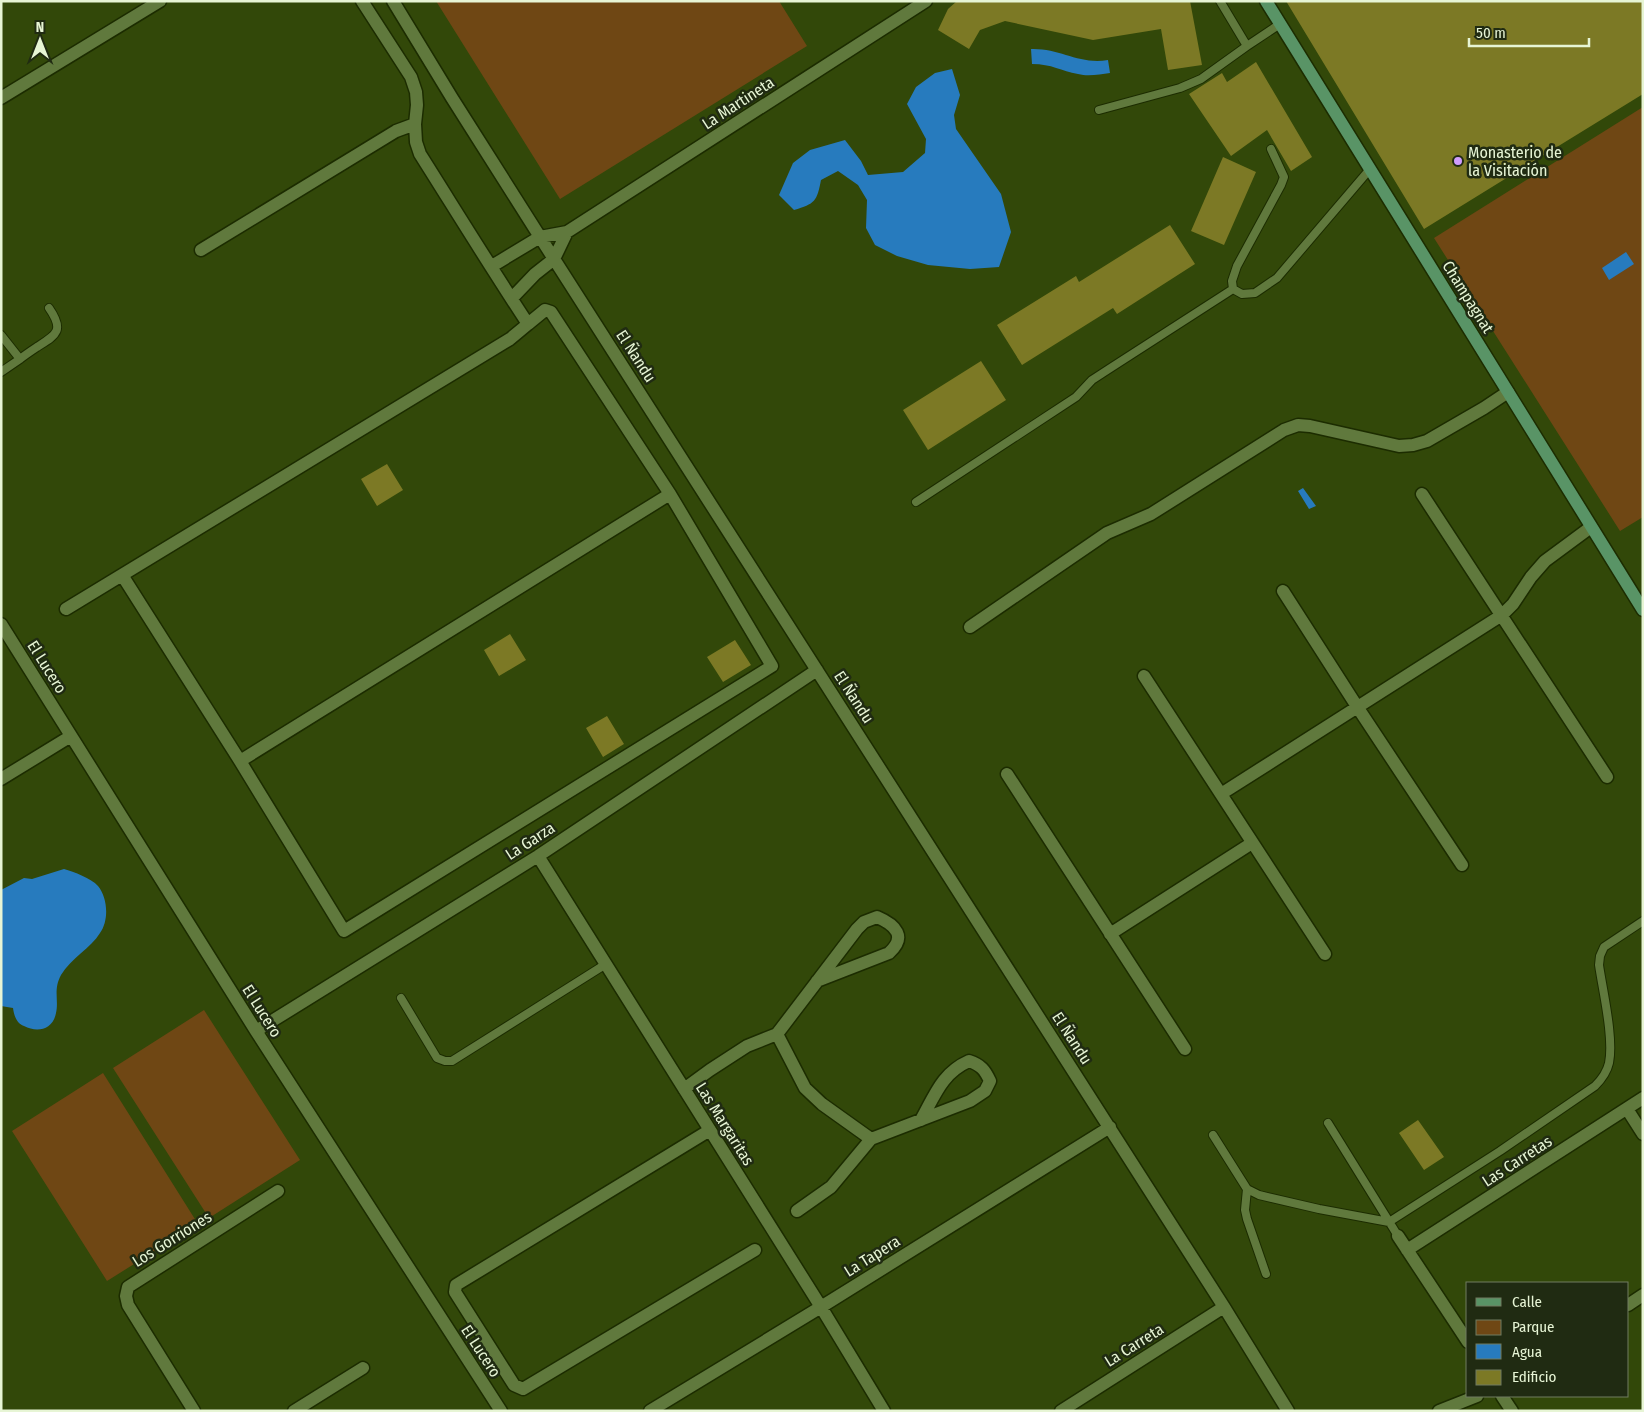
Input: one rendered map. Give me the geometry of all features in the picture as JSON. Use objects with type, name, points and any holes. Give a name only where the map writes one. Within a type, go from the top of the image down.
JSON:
[{"type":"street","points":[[1,98],[160,1]]},
{"type":"street","points":[[362,1],[411,77],[418,105],[415,124],[416,142],[420,154],[528,324]]},
{"type":"street","name":"El Ñandu","points":[[393,1],[540,237],[1110,1127],[1288,1411]]},
{"type":"street","name":"La Martineta","points":[[567,232],[926,1]]},
{"type":"street","name":"Champagnat","points":[[1266,1],[1643,610]]},
{"type":"street","points":[[201,250],[396,130],[415,124]]},
{"type":"street","points":[[492,266],[540,237],[567,232]]},
{"type":"street","points":[[512,298],[535,274],[554,259],[567,232]]},
{"type":"street","points":[[66,609],[510,338],[546,310],[550,312],[670,494],[772,666],[344,930],[122,575]]},
{"type":"street","points":[[970,627],[1107,533],[1151,514],[1284,430],[1298,425],[1310,426],[1400,446],[1413,445],[1427,441],[1508,392]]},
{"type":"street","points":[[240,761],[670,494]]},
{"type":"street","points":[[1422,494],[1607,777]]},
{"type":"street","points":[[1221,794],[1502,615],[1513,604],[1531,577],[1545,561],[1591,527]]},
{"type":"street","points":[[1283,591],[1462,865]]},
{"type":"street","name":"El Lucero","points":[[1,624],[256,1031],[501,1411]]},
{"type":"street","name":"La Garza","points":[[256,1031],[538,856],[817,670]]},
{"type":"street","points":[[1144,676],[1325,954]]},
{"type":"street","points":[[1,780],[71,736]]},
{"type":"street","points":[[1007,774],[1185,1049]]},
{"type":"street","points":[[1110,934],[1252,842]]},
{"type":"street","name":"Las Margaritas","points":[[538,856],[821,1307],[884,1411]]},
{"type":"street","points":[[684,1089],[747,1046],[777,1034],[817,981],[864,922],[877,917],[889,922],[896,931],[898,940],[896,947],[889,953],[817,981]]},
{"type":"street","points":[[777,1034],[805,1088],[822,1104],[871,1139]]},
{"type":"street","points":[[797,1211],[831,1188],[871,1139],[921,1120],[970,1101],[985,1091],[990,1081],[987,1073],[980,1065],[969,1061],[957,1067],[946,1076],[921,1120]]},
{"type":"street","name":"Las Carretas","points":[[1407,1250],[1643,1098]]},
{"type":"street","points":[[1627,1109],[1643,1134]]},
{"type":"street","name":"La Tapera","points":[[650,1411],[1110,1127]]},
{"type":"street","points":[[710,1130],[456,1285],[455,1292],[514,1385],[524,1389],[755,1250]]},
{"type":"street","name":"Los Gorriones","points":[[194,1411],[128,1305],[126,1296],[128,1288],[278,1191]]},
{"type":"street","points":[[1398,1236],[1466,1339]]},
{"type":"street","points":[[1629,1303],[1643,1295]]},
{"type":"street","name":"La Carreta","points":[[1061,1411],[1224,1307]]},
{"type":"street","points":[[294,1411],[363,1368]]},
{"type":"street","points":[[1439,1411],[1474,1397]]},
{"type":"street","points":[[1503,1397],[1512,1411]]},
{"type":"lane","points":[[1220,1],[1247,46]]},
{"type":"lane","points":[[1099,110],[1180,88],[1200,79],[1280,24]]},
{"type":"lane","points":[[1233,289],[1232,281],[1237,266],[1284,177],[1271,149]]},
{"type":"lane","points":[[1233,289],[1242,294],[1255,293],[1277,278],[1370,169]]},
{"type":"lane","points":[[916,502],[1076,396],[1092,380],[1105,371],[1233,289]]},
{"type":"lane","points":[[1,372],[53,338],[58,328],[55,316],[49,308]]},
{"type":"lane","points":[[1,335],[20,359]]},
{"type":"lane","points":[[1213,1135],[1247,1189],[1259,1195],[1389,1222],[1500,1151],[1595,1086],[1602,1079],[1608,1065],[1610,1039],[1599,965],[1600,956],[1604,947],[1611,941],[1643,921]]},
{"type":"lane","points":[[401,998],[437,1058],[452,1061],[606,964]]},
{"type":"lane","points":[[1328,1123],[1398,1236]]},
{"type":"lane","points":[[1247,1189],[1247,1219],[1266,1274]]},
{"type":"green space","points":[[436,1],[779,1],[807,46],[560,199]]},
{"type":"green space","points":[[1643,107],[1643,517],[1620,531],[1434,238]]},
{"type":"green space","points":[[204,1010],[300,1160],[209,1218],[113,1068]]},
{"type":"green space","points":[[103,1073],[198,1224],[107,1281],[12,1131]]},
{"type":"water","points":[[1031,49],[1041,49],[1088,60],[1108,60],[1110,73],[1082,75],[1045,65],[1032,64]]},
{"type":"water","points":[[952,69],[960,95],[954,115],[956,129],[1001,194],[1011,232],[999,267],[970,269],[928,265],[897,256],[875,245],[866,228],[867,200],[858,185],[838,171],[821,180],[814,201],[807,206],[794,210],[779,195],[793,163],[810,150],[845,140],[861,161],[868,175],[903,172],[925,153],[926,139],[907,104],[916,87],[935,73]]},
{"type":"water","points":[[1626,252],[1634,264],[1609,280],[1602,268]]},
{"type":"water","points":[[1303,488],[1316,506],[1309,509],[1298,491]]},
{"type":"water","points":[[64,869],[87,878],[98,886],[104,897],[106,909],[105,922],[92,944],[70,963],[61,975],[57,985],[57,1008],[52,1023],[44,1028],[29,1028],[17,1021],[13,1008],[1,1006],[1,890],[24,878],[32,879]]},
{"type":"building","points":[[957,1],[1190,1],[1202,65],[1168,70],[1161,29],[1093,40],[1005,21],[980,30],[969,49],[938,30],[948,9]]},
{"type":"building","name":"Monasterio de la Visitación","points":[[1286,1],[1643,1],[1643,94],[1424,229]]},
{"type":"building","points":[[1256,62],[1312,157],[1291,171],[1267,130],[1231,156],[1189,94],[1222,73],[1227,82]]},
{"type":"building","points":[[1223,157],[1256,172],[1224,245],[1191,231]]},
{"type":"building","points":[[1170,225],[1195,264],[1117,314],[1113,308],[1022,365],[997,325],[1076,276],[1079,282]]},
{"type":"building","points":[[981,361],[1006,400],[928,450],[903,410]]},
{"type":"building","points":[[387,464],[403,490],[377,506],[361,479]]},
{"type":"building","points":[[510,634],[526,660],[499,676],[484,650]]},
{"type":"building","points":[[735,640],[751,665],[723,682],[707,657]]},
{"type":"building","points":[[607,716],[624,744],[603,757],[586,728]]},
{"type":"building","points":[[1418,1120],[1444,1157],[1424,1170],[1399,1133]]},
{"type":"place","name":"Monasterio de la Visitación","points":[[1458,161]]}]
